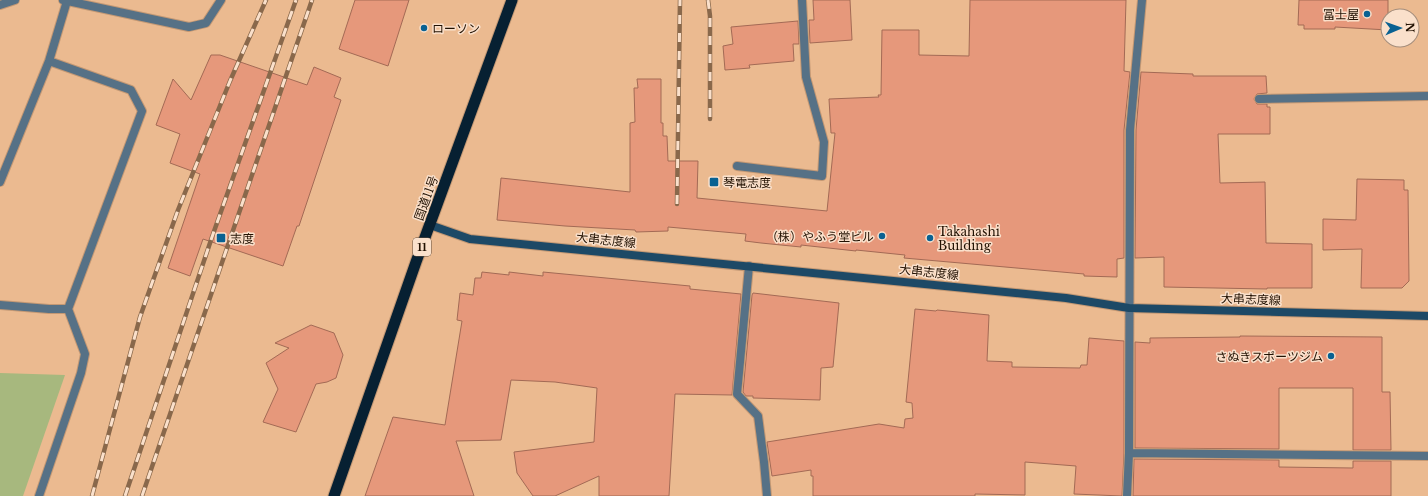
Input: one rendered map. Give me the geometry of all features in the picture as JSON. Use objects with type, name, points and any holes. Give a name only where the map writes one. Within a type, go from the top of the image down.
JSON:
[{"type":"highway","name":"国道11号","points":[[334,496],[416,262],[512,0]]},
{"type":"main road","name":"大串志度線","points":[[430,225],[470,239],[1066,298],[1129,308],[1428,316]]},
{"type":"street","points":[[0,5],[15,0]]},
{"type":"street","points":[[0,182],[49,61],[65,0],[189,27],[206,23],[221,0]]},
{"type":"street","points":[[737,166],[822,176],[824,142],[806,77],[802,0]]},
{"type":"street","points":[[1127,496],[1129,452],[1130,130],[1142,0]]},
{"type":"street","points":[[39,496],[81,373],[85,354],[68,309],[142,110],[131,90],[49,61]]},
{"type":"street","points":[[1259,99],[1428,96]]},
{"type":"street","points":[[749,266],[737,394],[758,416],[767,496]]},
{"type":"street","points":[[0,305],[68,309]]},
{"type":"street","points":[[1129,452],[1428,456]]},
{"type":"green space","points":[[0,373],[65,375],[23,496],[0,496]]},
{"type":"building","points":[[355,0],[409,0],[388,66],[339,49]]},
{"type":"building","points":[[813,0],[850,0],[852,40],[810,43],[809,20],[814,20]]},
{"type":"building","points":[[970,0],[1126,0],[1124,71],[1130,72],[1124,130],[1124,258],[1117,259],[1117,277],[1084,276],[1084,274],[904,258],[905,255],[801,245],[801,247],[761,243],[745,241],[746,234],[668,227],[668,231],[636,232],[635,230],[497,220],[501,178],[630,192],[630,123],[635,122],[634,88],[638,88],[637,79],[661,79],[661,123],[663,123],[663,136],[667,136],[668,161],[698,161],[697,198],[827,211],[835,133],[831,133],[829,99],[879,97],[878,95],[881,95],[882,30],[919,30],[919,55],[969,56]]},
{"type":"building","points":[[1299,0],[1388,0],[1388,8],[1380,8],[1380,30],[1335,27],[1335,29],[1304,29],[1304,25],[1298,25]]},
{"type":"building","points":[[798,21],[799,44],[793,44],[794,61],[749,65],[750,68],[725,70],[723,46],[733,44],[731,27]]},
{"type":"building","points":[[211,55],[220,55],[307,85],[314,67],[341,78],[334,97],[341,100],[299,226],[297,226],[283,266],[203,239],[190,276],[168,268],[200,174],[170,163],[180,134],[156,125],[173,79],[191,100]]},
{"type":"building","points":[[1141,72],[1193,74],[1193,76],[1266,76],[1267,93],[1257,94],[1254,99],[1257,104],[1267,104],[1267,107],[1270,107],[1270,134],[1218,134],[1220,183],[1265,182],[1266,243],[1312,244],[1312,288],[1267,289],[1164,287],[1164,257],[1135,258],[1136,130]]},
{"type":"building","points":[[1357,179],[1404,180],[1404,190],[1408,190],[1409,281],[1402,288],[1361,288],[1362,249],[1323,250],[1323,219],[1356,220]]},
{"type":"building","points":[[482,272],[509,275],[509,272],[543,276],[543,272],[690,286],[690,289],[741,294],[732,395],[675,394],[669,496],[599,496],[599,476],[555,496],[533,496],[517,473],[514,452],[594,442],[597,388],[555,382],[511,380],[501,440],[456,441],[474,496],[365,496],[393,417],[445,425],[462,321],[457,320],[460,293],[473,295],[475,278],[481,278]]},
{"type":"building","points":[[753,293],[839,303],[833,367],[821,368],[820,400],[753,398],[753,396],[746,396],[743,392]]},
{"type":"building","points":[[915,309],[989,315],[987,361],[1012,362],[1012,367],[1080,368],[1081,365],[1087,365],[1089,338],[1124,341],[1124,453],[1122,496],[1074,494],[1076,466],[1025,462],[1025,495],[975,494],[975,496],[813,496],[813,476],[811,476],[811,470],[772,476],[767,442],[879,424],[904,428],[905,419],[913,418],[912,403],[906,402]]},
{"type":"building","points":[[311,325],[334,333],[343,355],[336,378],[327,382],[316,384],[296,432],[263,422],[278,389],[266,363],[289,348],[275,343]]},
{"type":"building","points":[[1240,336],[1382,337],[1382,392],[1390,392],[1391,450],[1353,450],[1353,388],[1279,388],[1279,449],[1135,448],[1135,342],[1150,343],[1150,338]]},
{"type":"building","points":[[1134,459],[1279,460],[1279,467],[1353,468],[1353,461],[1391,461],[1391,496],[1133,496]]},
{"type":"railway","points":[[92,496],[140,317],[178,210],[230,81],[266,0]]},
{"type":"railway","points":[[125,496],[212,237],[296,0]]},
{"type":"railway","points":[[142,496],[312,0]]},
{"type":"railway","points":[[677,204],[680,0]]},
{"type":"railway","points":[[708,0],[710,16],[710,119]]},
{"type":"place","name":"冨士屋","points":[[1367,14]]},
{"type":"place","name":"ローソン","points":[[424,28]]},
{"type":"place","name":"琴電志度","points":[[714,182]]},
{"type":"place","name":"（株）やふう堂ビル","points":[[882,236]]},
{"type":"place","name":"志度","points":[[221,238]]},
{"type":"place","name":"Takahashi Building","points":[[930,238]]},
{"type":"place","name":"さぬきスポーツジム","points":[[1331,356]]}]
